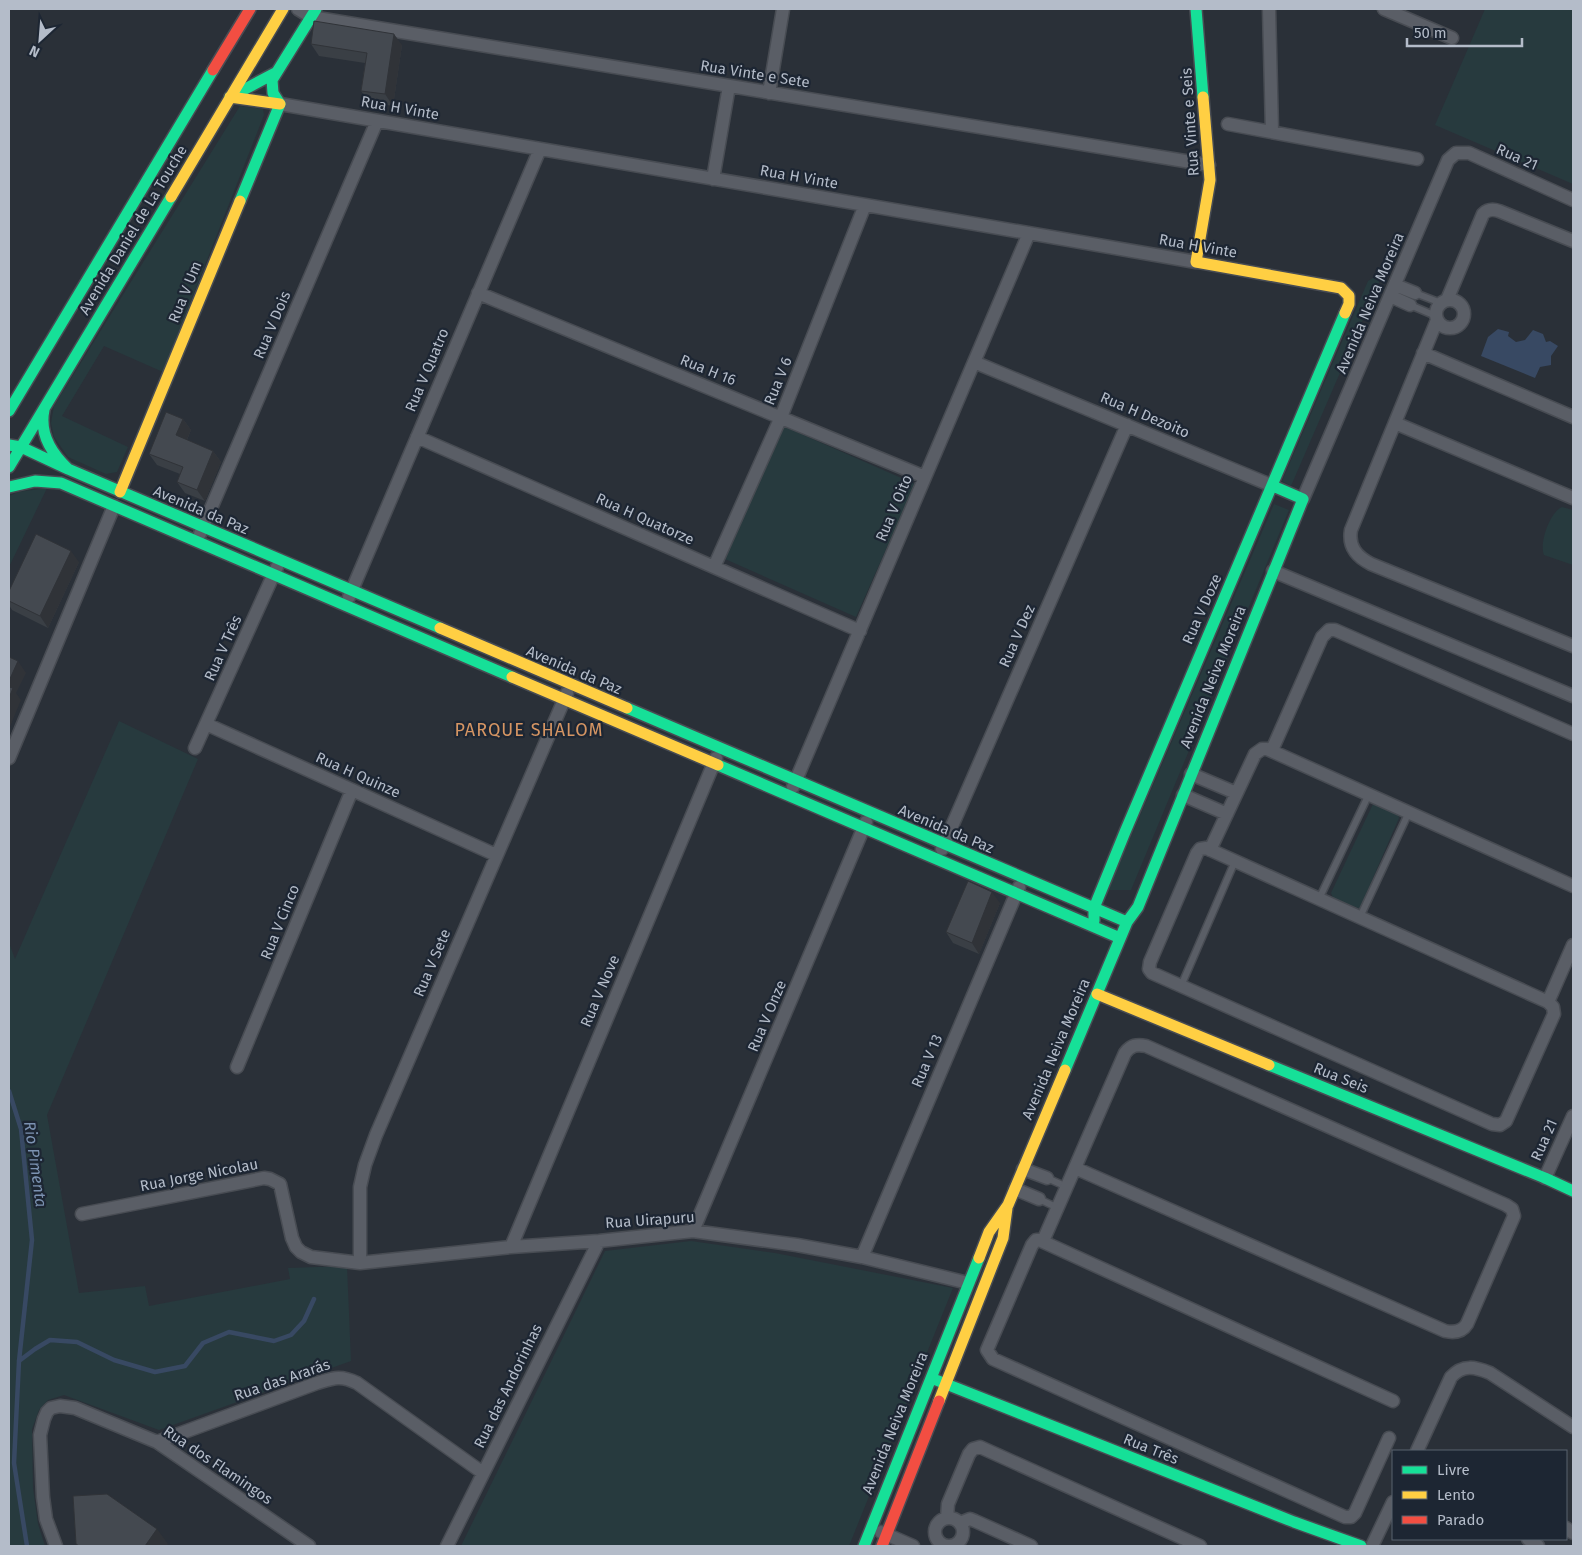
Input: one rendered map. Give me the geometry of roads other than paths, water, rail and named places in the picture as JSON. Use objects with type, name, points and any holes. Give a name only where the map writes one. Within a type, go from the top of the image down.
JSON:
[{"type":"street","name":"Avenida Daniel de La Touche","points":[[9,411],[250,9]]},
{"type":"street","name":"Avenida Daniel de La Touche","points":[[9,467],[283,9]]},
{"type":"street","name":"Rua Vinte e Sete","points":[[298,9],[728,86],[1209,165]]},
{"type":"street","points":[[769,92],[783,9]]},
{"type":"street","name":"Rua Vinte e Seis","points":[[1193,9],[1210,180],[1196,262]]},
{"type":"street","points":[[1269,9],[1272,131]]},
{"type":"street","points":[[1384,9],[1452,38]]},
{"type":"street","points":[[280,104],[274,98],[271,88],[272,80],[314,13]]},
{"type":"street","points":[[230,97],[276,72]]},
{"type":"street","points":[[713,178],[728,86]]},
{"type":"street","name":"Rua H Vinte","points":[[230,97],[713,178],[1341,288],[1347,291],[1350,296],[1349,304]]},
{"type":"street","name":"Rua V Um","points":[[120,492],[280,104]]},
{"type":"street","name":"Rua V Dois","points":[[197,542],[377,121]]},
{"type":"street","points":[[1228,124],[1417,159]]},
{"type":"street","name":"Rua V Quatro","points":[[345,605],[540,149]]},
{"type":"street","name":"Rua 21","points":[[1448,160],[1456,153],[1469,153],[1573,200]]},
{"type":"street","name":"Avenida Neiva Moreira","points":[[864,1546],[988,1232],[1008,1205],[1120,938],[1127,922],[1138,907],[1303,499],[1448,160]]},
{"type":"street","name":"Rua V 6","points":[[714,567],[781,417],[865,205]]},
{"type":"street","points":[[1444,302],[1454,300],[1462,305],[1464,319],[1458,326],[1444,327],[1437,318],[1436,311],[1444,302],[1486,211],[1499,210],[1573,241]]},
{"type":"street","name":"Rua V Oito","points":[[789,796],[1030,233]]},
{"type":"street","points":[[1392,290],[1412,299]]},
{"type":"street","name":"Rua H 16","points":[[478,293],[925,477]]},
{"type":"street","name":"Rua V Doze","points":[[1095,927],[1094,908],[1176,706],[1349,304]]},
{"type":"street","points":[[1437,318],[1351,530],[1350,537],[1354,551],[1359,557],[1371,564],[1573,646]]},
{"type":"street","points":[[1423,353],[1573,417]]},
{"type":"street","name":"Rua H Dezoito","points":[[974,362],[1303,499]]},
{"type":"street","points":[[46,405],[41,418],[44,437],[54,456],[68,469]]},
{"type":"street","points":[[1395,423],[1573,498]]},
{"type":"street","name":"Rua V Dez","points":[[938,860],[1127,425]]},
{"type":"street","name":"Rua H Quatorze","points":[[417,437],[860,630]]},
{"type":"street","name":"Avenida da Paz","points":[[9,445],[21,447],[120,492],[1127,922]]},
{"type":"street","name":"Avenida da Paz","points":[[9,487],[36,480],[61,483],[1120,938]]},
{"type":"street","points":[[9,758],[114,506]]},
{"type":"street","name":"Rua V Três","points":[[195,748],[279,560]]},
{"type":"street","points":[[1273,572],[1573,696]]},
{"type":"street","points":[[1272,750],[1322,637],[1329,630],[1335,630],[1573,734]]},
{"type":"street","name":"Rua V Sete","points":[[360,1263],[360,1187],[365,1165],[376,1135],[496,855],[571,685]]},
{"type":"street","name":"Rua H Quinze","points":[[206,724],[496,855]]},
{"type":"street","name":"Rua V Nove","points":[[511,1247],[720,748]]},
{"type":"street","points":[[1210,850],[1255,754],[1262,749],[1272,750],[1573,886]]},
{"type":"street","points":[[1191,774],[1236,793]]},
{"type":"street","name":"Rua V Cinco","points":[[238,1067],[352,790]]},
{"type":"street","points":[[1183,795],[1227,814]]},
{"type":"street","name":"Rua V Onze","points":[[693,1231],[870,813]]},
{"type":"street","points":[[1200,849],[1210,850],[1235,861],[1548,1002],[1553,1006],[1554,1014],[1506,1121],[1497,1125],[1152,973],[1149,966],[1197,853],[1200,849]]},
{"type":"street","name":"Rua V 13","points":[[862,1257],[1023,878]]},
{"type":"street","points":[[1548,1002],[1573,945]]},
{"type":"street","name":"Rua Seis","points":[[1097,994],[1573,1191]]},
{"type":"street","points":[[1043,1241],[1125,1053],[1130,1048],[1140,1044],[1506,1205],[1512,1209],[1514,1216],[1467,1324],[1460,1331],[1449,1332],[1075,1168]]},
{"type":"street","name":"Rua 21","points":[[1545,1178],[1573,1116]]},
{"type":"street","points":[[1023,1169],[1047,1178]]},
{"type":"street","name":"Rua Jorge Nicolau","points":[[82,1214],[264,1178],[270,1179],[280,1184],[292,1238],[296,1247],[301,1252],[311,1257],[360,1263]]},
{"type":"street","points":[[1015,1189],[1039,1200]]},
{"type":"street","name":"Avenida Neiva Moreira","points":[[884,1540],[1003,1238],[1008,1205]]},
{"type":"street","name":"Rua Uirapuru","points":[[360,1263],[693,1231],[797,1245],[862,1257],[968,1284]]},
{"type":"street","points":[[1389,1438],[1355,1513],[1347,1518],[993,1359],[988,1353],[988,1348],[1032,1245],[1036,1240],[1043,1241],[1393,1401]]},
{"type":"street","name":"Rua das Andorinhas","points":[[447,1546],[599,1241]]},
{"type":"street","points":[[1417,1450],[1452,1378],[1457,1372],[1470,1367],[1490,1373],[1573,1427]]},
{"type":"street","name":"Rua das Ararás","points":[[157,1442],[317,1383],[335,1377],[346,1378],[357,1382],[483,1473]]},
{"type":"street","name":"Rua Três","points":[[931,1378],[1294,1522],[1361,1546]]},
{"type":"street","name":"Rua dos Flamingos","points":[[56,1546],[46,1519],[42,1497],[40,1435],[44,1419],[51,1408],[60,1406],[75,1408],[157,1442],[310,1546]]},
{"type":"street","points":[[948,1518],[948,1504],[969,1454],[974,1449],[980,1447],[1200,1546]]},
{"type":"street","points":[[1372,1546],[1392,1504]]},
{"type":"street","points":[[948,1518],[960,1523],[963,1532],[957,1544],[948,1546],[937,1544],[936,1525],[943,1519],[948,1518]]},
{"type":"street","points":[[960,1523],[970,1519],[974,1520],[1031,1546]]},
{"type":"street","points":[[871,1528],[884,1540],[913,1546]]},
{"type":"lane","points":[[1412,299],[1444,302]]},
{"type":"lane","points":[[1412,299],[1437,318]]},
{"type":"lane","points":[[1319,899],[1369,794]]},
{"type":"lane","points":[[1360,917],[1409,812]]},
{"type":"lane","points":[[1181,986],[1235,861]]},
{"type":"lane","points":[[1047,1178],[1067,1187]]},
{"type":"lane","points":[[1039,1200],[1058,1208]]},
{"type":"water","points":[[1498,329],[1509,332],[1508,336],[1516,342],[1525,340],[1533,330],[1543,334],[1546,342],[1550,341],[1558,346],[1551,356],[1551,365],[1540,367],[1535,378],[1481,356],[1488,337]]},
{"type":"waterway","name":"Rio Pimenta","points":[[9,1091],[21,1129],[32,1240],[19,1361],[14,1463],[27,1546]]},
{"type":"waterway","name":"Rio Pimenta","points":[[19,1361],[50,1340],[77,1342],[114,1360],[155,1372],[185,1366],[203,1343],[229,1332],[274,1341],[291,1335],[304,1321],[314,1299]]},
{"type":"district","name":"PARQUE SHALOM","points":[[529,730]]}]
